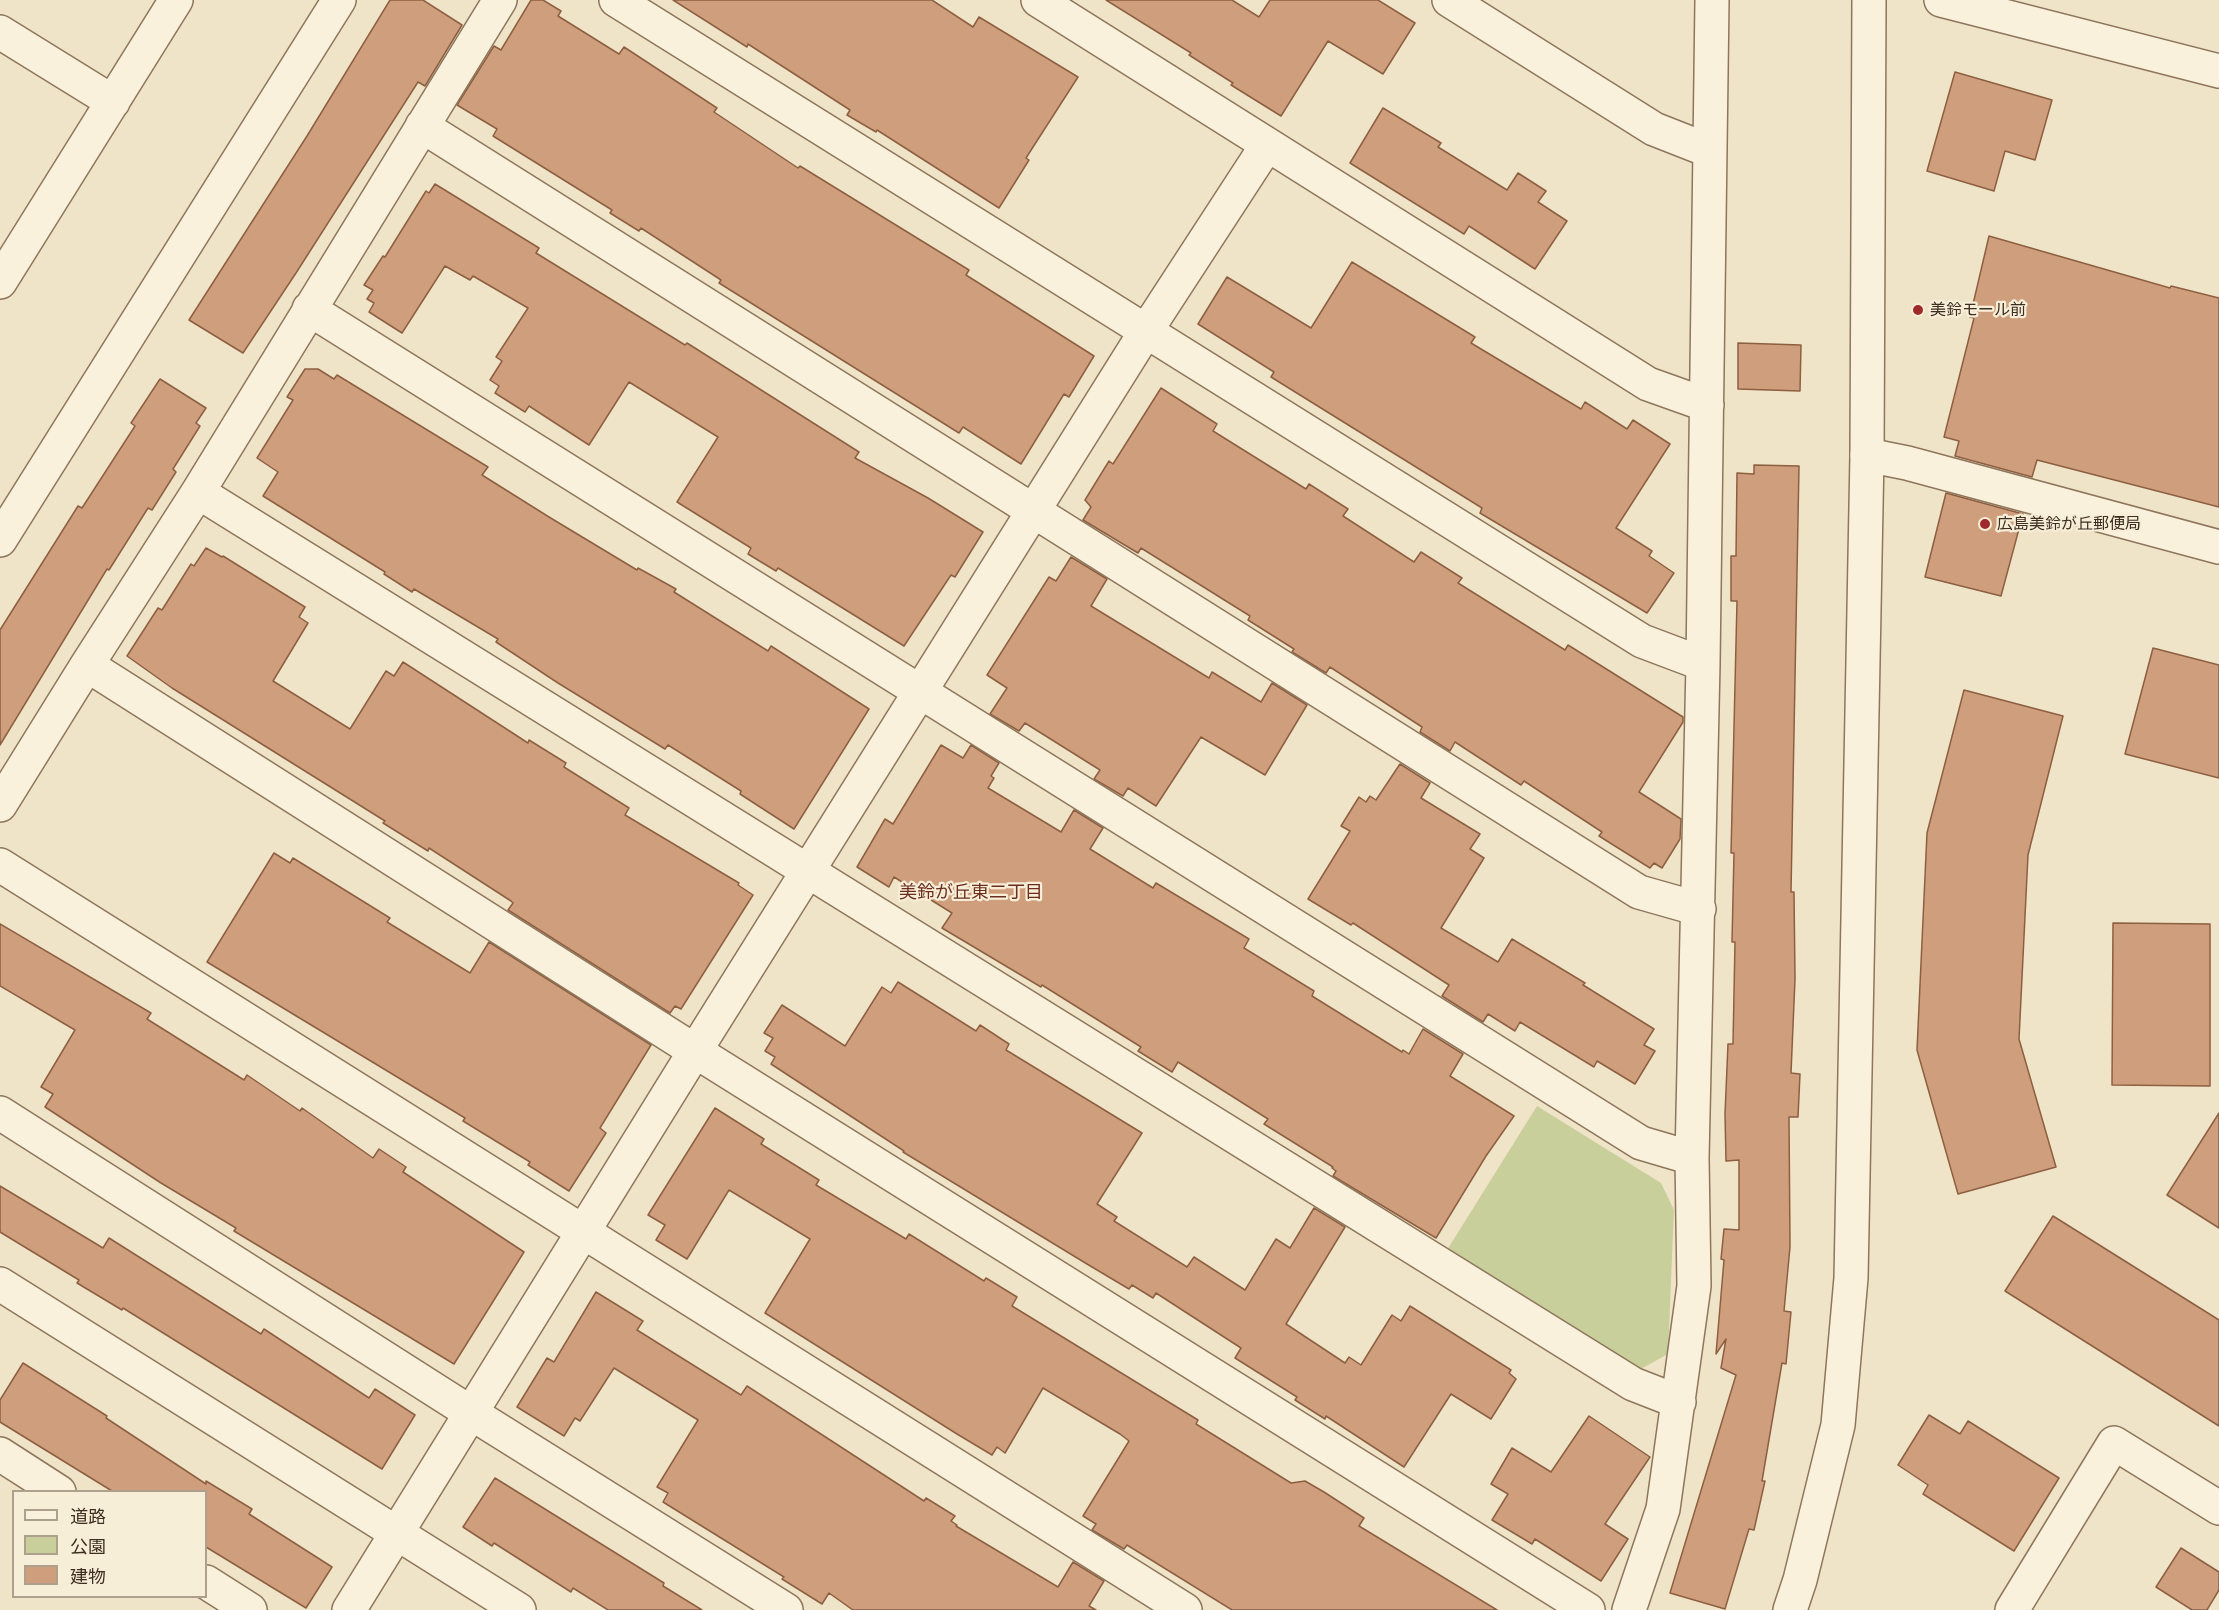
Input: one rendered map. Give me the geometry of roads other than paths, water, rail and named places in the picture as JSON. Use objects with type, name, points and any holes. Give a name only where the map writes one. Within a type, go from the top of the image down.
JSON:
[{"type":"street","points":[[0,282],[176,0]]},
{"type":"street","points":[[0,540],[339,0]]},
{"type":"street","points":[[0,805],[198,492],[500,0]]},
{"type":"street","points":[[616,0],[1642,641],[1703,664]]},
{"type":"street","points":[[1038,0],[1648,384],[1707,405]]},
{"type":"street","points":[[1449,0],[1654,129],[1710,151]]},
{"type":"street","points":[[1629,1610],[1663,1509],[1694,1286],[1692,1158],[1699,909],[1712,0]]},
{"type":"street","points":[[1790,1610],[1800,1580],[1838,1425],[1851,1278],[1867,455],[1869,0]]},
{"type":"street","points":[[1941,0],[2219,71]]},
{"type":"street","points":[[0,32],[113,102]]},
{"type":"street","points":[[422,126],[1638,892],[1699,909]]},
{"type":"street","points":[[349,1610],[695,1051],[809,873],[1146,332],[1267,145]]},
{"type":"street","points":[[309,309],[1641,1143],[1692,1158]]},
{"type":"street","points":[[1867,455],[1907,463],[2219,547]]},
{"type":"street","points":[[198,492],[1633,1384],[1679,1402]]},
{"type":"street","points":[[87,665],[695,1051],[1588,1610]]},
{"type":"street","points":[[0,865],[1185,1610]]},
{"type":"street","points":[[0,1113],[471,1413],[786,1610]]},
{"type":"street","points":[[0,1284],[519,1610]]},
{"type":"street","points":[[2012,1610],[2114,1443],[2219,1508]]},
{"type":"street","points":[[0,1454],[57,1490]]},
{"type":"street","points":[[207,1583],[250,1610]]},
{"type":"place","name":"美鈴モール前","points":[[1918,310]]},
{"type":"place","name":"広島美鈴が丘郵便局","points":[[1985,524]]},
{"type":"district","name":"美鈴が丘東二丁目","points":[[971,893]]}]
